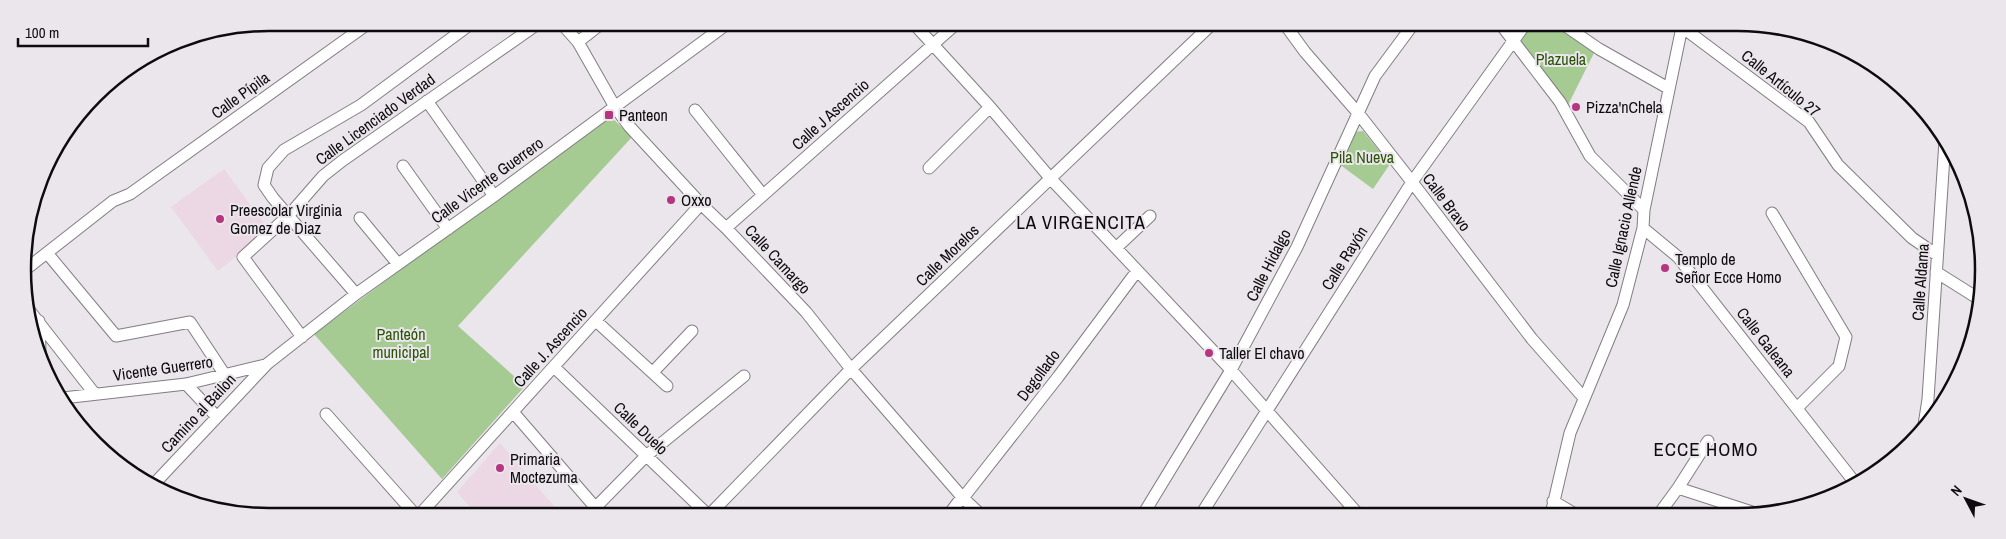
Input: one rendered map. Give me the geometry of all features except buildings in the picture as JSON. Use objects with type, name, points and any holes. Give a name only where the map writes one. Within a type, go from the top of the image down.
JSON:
[{"type":"street","name":"Calle Pípila","points":[[31,265],[113,201],[130,194],[358,31]]},
{"type":"street","points":[[356,294],[273,198],[264,185],[268,168],[284,150],[361,105],[461,31]]},
{"type":"street","name":"Calle Licenciado Verdad","points":[[302,337],[243,257],[289,215],[323,176],[528,31]]},
{"type":"street","name":"Calle Camargo","points":[[568,31],[578,42],[615,107],[629,126],[700,204],[726,228],[806,312],[851,370],[974,508]]},
{"type":"street","points":[[578,42],[592,31]]},
{"type":"street","name":"Calle Vicente Guerrero","points":[[267,364],[356,294],[494,196],[718,31]]},
{"type":"street","points":[[922,31],[1051,179],[1231,370],[1353,508]]},
{"type":"street","name":"Calle J Ascencio","points":[[726,228],[948,31]]},
{"type":"street","name":"Calle Morelos","points":[[716,508],[851,370],[1205,31]]},
{"type":"street","name":"Calle Bravo","points":[[1290,31],[1305,52],[1358,113],[1532,338],[1584,398]]},
{"type":"street","name":"Calle Hidalgo","points":[[1147,508],[1231,370],[1297,247],[1375,76],[1408,31]]},
{"type":"street","points":[[1506,31],[1560,102],[1590,156],[1644,210]]},
{"type":"street","name":"Calle Rayón","points":[[1206,508],[1412,182],[1520,31]]},
{"type":"street","points":[[1574,31],[1599,49],[1668,88]]},
{"type":"street","name":"Calle Ignacio Allende","points":[[1552,508],[1570,433],[1622,305],[1643,228],[1644,210],[1681,31]]},
{"type":"street","name":"Calle Artículo 27","points":[[1687,31],[1809,122],[1838,165],[1912,238],[1937,256]]},
{"type":"street","points":[[427,101],[494,196]]},
{"type":"street","points":[[929,168],[990,107]]},
{"type":"street","points":[[694,110],[763,195]]},
{"type":"street","name":"Calle Aldama","points":[[1925,416],[1946,157]]},
{"type":"street","points":[[403,166],[448,229]]},
{"type":"street","name":"Calle J. Ascencio","points":[[426,508],[700,204]]},
{"type":"street","points":[[1772,213],[1846,337],[1839,366],[1797,408]]},
{"type":"street","points":[[1116,248],[1150,216]]},
{"type":"street","points":[[360,218],[398,264]]},
{"type":"street","name":"Calle Galeana","points":[[1643,228],[1678,257],[1852,478]]},
{"type":"street","points":[[47,253],[116,336],[190,322],[225,375]]},
{"type":"street","name":"Degollado","points":[[954,508],[1058,377],[1137,271]]},
{"type":"street","points":[[1936,272],[1973,295]]},
{"type":"street","points":[[36,318],[94,393]]},
{"type":"street","points":[[39,321],[39,332]]},
{"type":"street","points":[[596,321],[667,386]]},
{"type":"street","points":[[652,372],[692,331]]},
{"type":"street","name":"Vicente Guerrero","points":[[68,397],[186,384],[267,364]]},
{"type":"street","name":"Camino al Bailon","points":[[158,480],[267,364]]},
{"type":"street","name":"Calle Duelo","points":[[554,366],[701,508]]},
{"type":"street","points":[[595,508],[646,456],[744,376]]},
{"type":"street","points":[[186,384],[216,416]]},
{"type":"street","points":[[1928,399],[1934,403]]},
{"type":"street","points":[[513,412],[591,508]]},
{"type":"street","points":[[326,414],[409,508]]},
{"type":"street","points":[[1663,508],[1708,441]]},
{"type":"street","points":[[1678,488],[1733,508]]},
{"type":"street","points":[[1553,500],[1566,508]]},
{"type":"shaded area","name":"Preescolar Virginia Gomez de Diaz","points":[[224,169],[269,230],[218,271],[171,207]]},
{"type":"shaded area","name":"Primaria Moctezuma","points":[[500,443],[556,508],[471,508],[457,492]]},
{"type":"green space","name":"Plazuela","points":[[1523,31],[1566,31],[1595,51],[1567,107],[1515,40]]},
{"type":"green space","name":"Panteón municipal","points":[[609,115],[632,137],[458,326],[525,386],[442,479],[314,334]]},
{"type":"green space","name":"Pila Nueva","points":[[1363,131],[1390,164],[1373,189],[1339,164],[1354,132]]},
{"type":"place","name":"Pizza'nChela","points":[[1576,107]]},
{"type":"place","name":"Panteon","points":[[609,115]]},
{"type":"place","name":"Oxxo","points":[[671,200]]},
{"type":"place","name":"Preescolar Virginia Gomez de Diaz","points":[[220,219]]},
{"type":"place","name":"Templo de Señor Ecce Homo","points":[[1665,268]]},
{"type":"place","name":"Taller El chavo","points":[[1209,353]]},
{"type":"place","name":"Primaria Moctezuma","points":[[500,468]]},
{"type":"district","name":"LA VIRGENCITA","points":[[1081,222]]},
{"type":"district","name":"ECCE HOMO","points":[[1706,449]]}]
